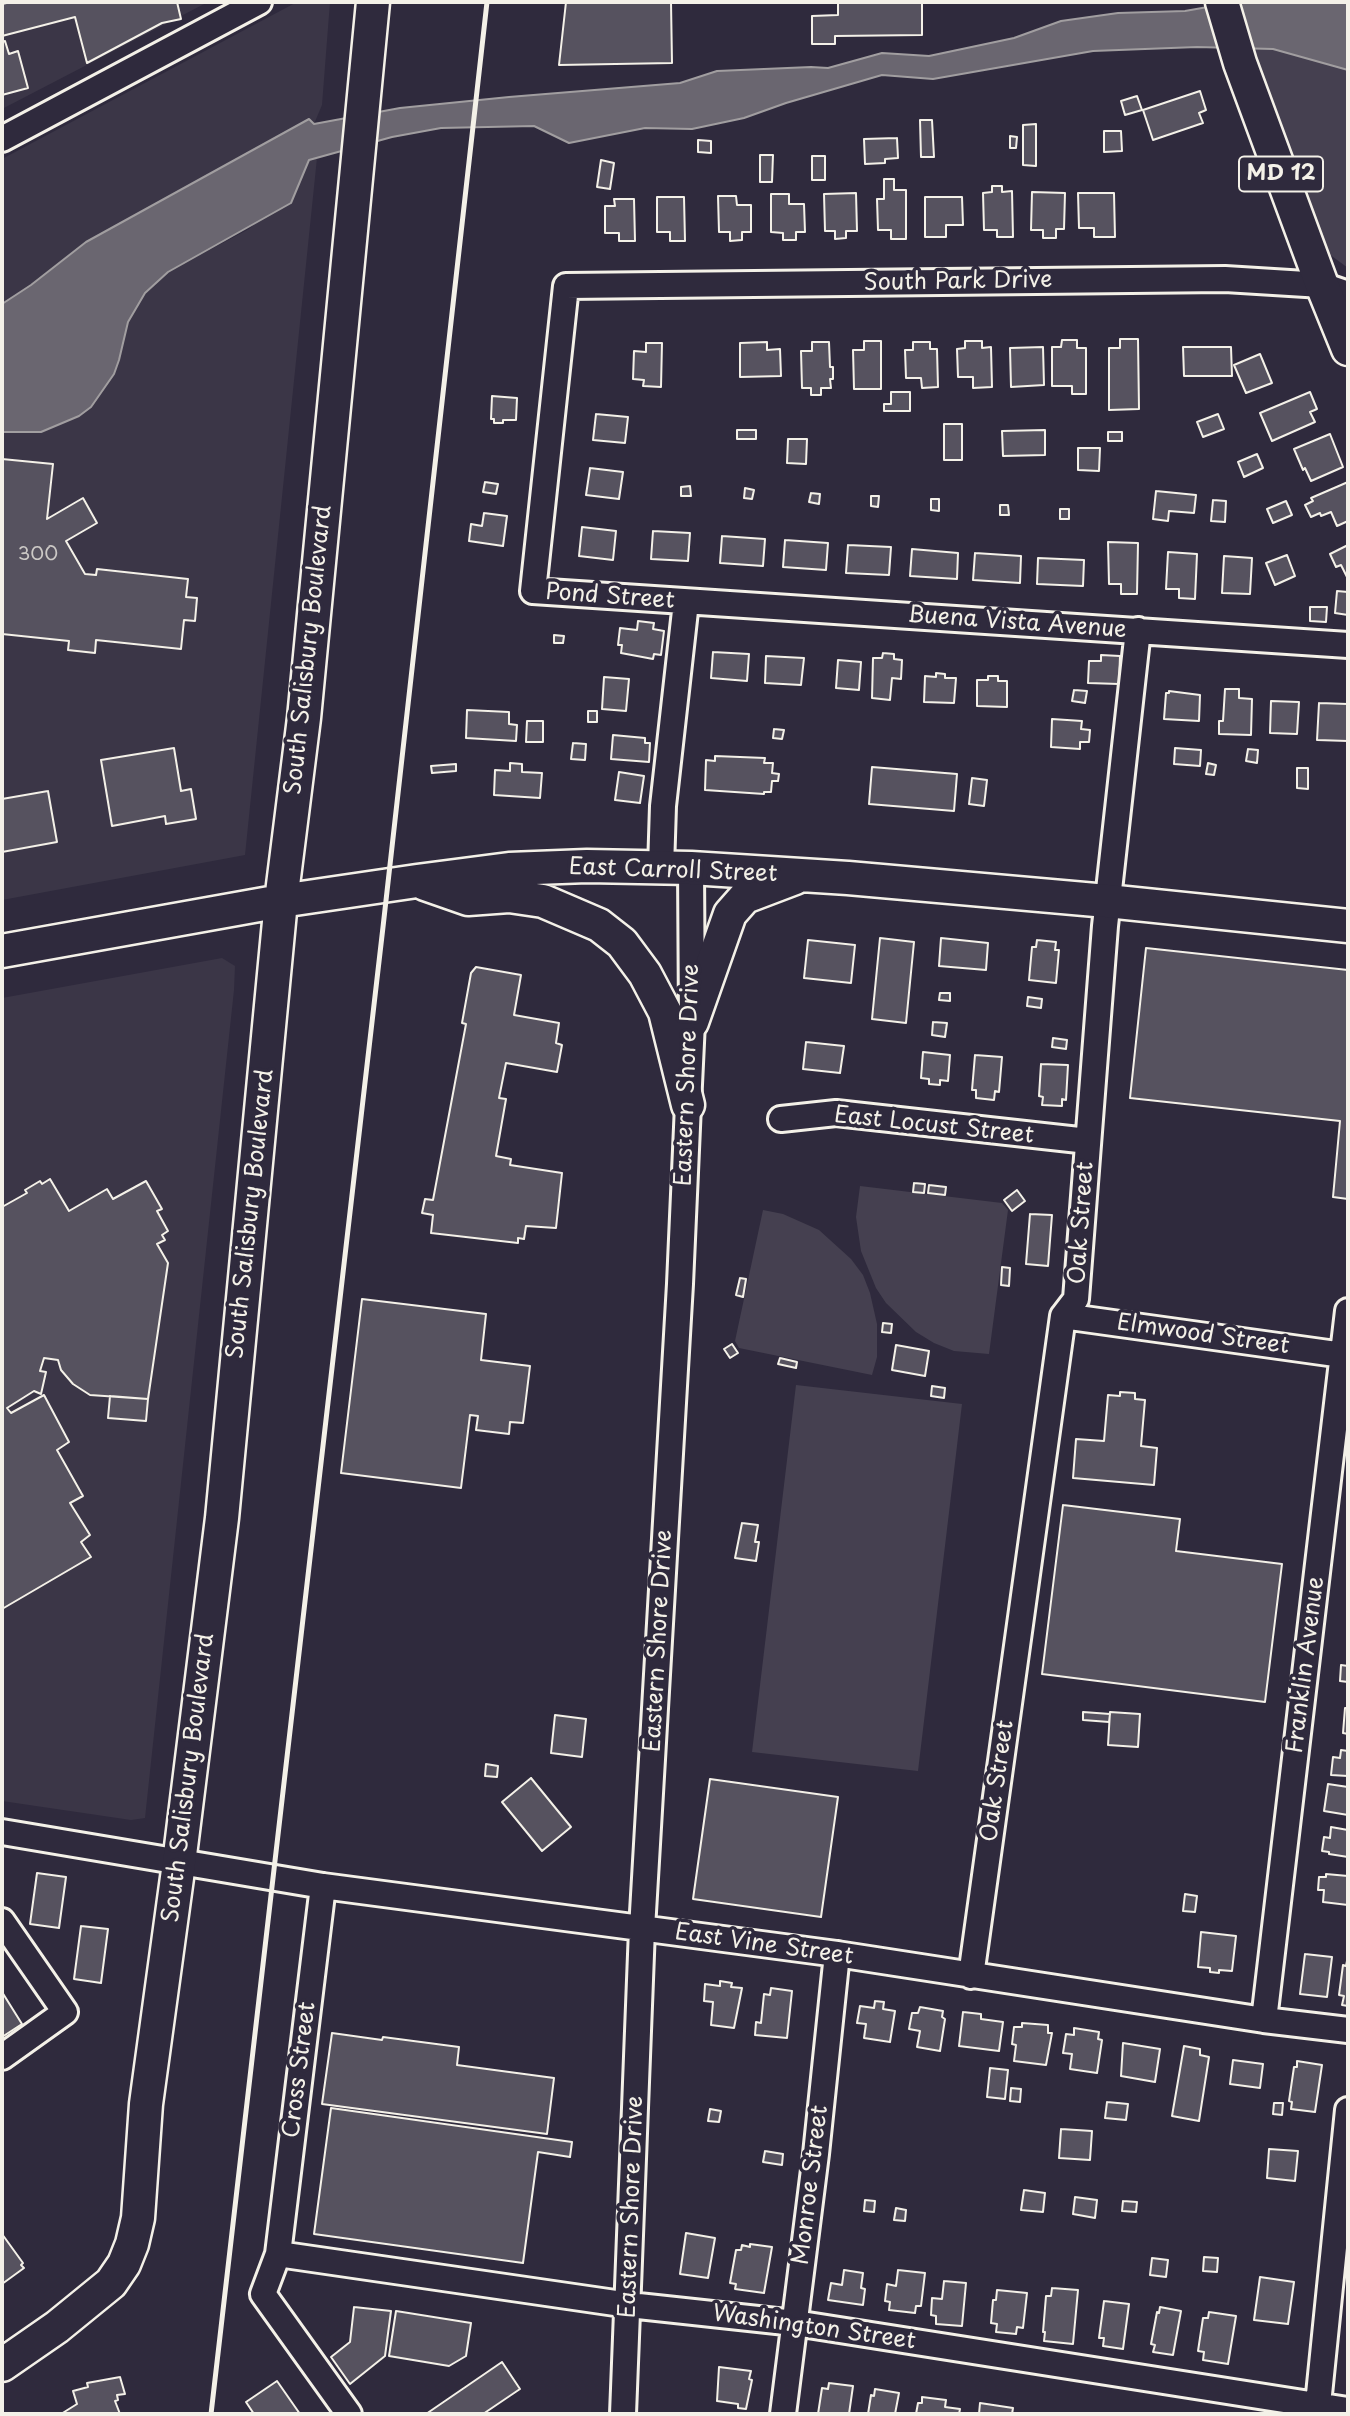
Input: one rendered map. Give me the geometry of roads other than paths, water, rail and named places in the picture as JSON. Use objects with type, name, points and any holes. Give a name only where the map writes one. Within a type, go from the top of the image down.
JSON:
[{"type":"main road","name":"South Salisbury Boulevard","points":[[2,2365],[57,2327],[111,2283],[124,2264],[132,2244],[142,2192],[146,2104],[180,1863],[222,1518],[281,901],[304,718],[373,2]]},
{"type":"main road","name":"MD 12","points":[[1223,4],[1240,63],[1335,289],[1348,349]]},
{"type":"main road","name":"East Carroll Street","points":[[2,951],[281,901],[417,881],[509,869],[587,866],[803,875],[1107,901],[1348,926]]},
{"type":"main road","points":[[692,1022],[730,914],[745,897],[803,875]]},
{"type":"main road","points":[[417,881],[468,898],[509,896],[543,901],[599,925],[622,943],[645,974],[665,1013],[688,1105]]},
{"type":"street","points":[[2,139],[259,2]]},
{"type":"street","name":"South Park Drive","points":[[566,286],[1225,279],[1335,289]]},
{"type":"street","name":"Pond Street","points":[[566,286],[533,591],[686,602],[663,806],[676,868]]},
{"type":"street","name":"Buena Vista Avenue","points":[[686,602],[1348,645]]},
{"type":"street","name":"Oak Street","points":[[971,1976],[1063,1316],[1076,1299],[1107,901],[1138,630]]},
{"type":"street","name":"Eastern Shore Drive","points":[[623,2414],[642,1929],[679,1298],[692,1022],[676,868]]},
{"type":"street","name":"East Locust Street","points":[[780,1119],[836,1113],[1088,1141]]},
{"type":"street","name":"Franklin Avenue","points":[[1264,2020],[1348,1311]]},
{"type":"street","name":"Elmwood Street","points":[[1063,1316],[1343,1355]]},
{"type":"street","name":"East Vine Street","points":[[2,1832],[323,1886],[837,1954],[1264,2020],[1348,2030]]},
{"type":"street","name":"Cross Street","points":[[323,1886],[278,2254],[263,2294],[349,2414]]},
{"type":"street","points":[[2,1921],[65,2012],[2,2057]]},
{"type":"street","name":"Monroe Street","points":[[783,2414],[816,2154],[837,1954]]},
{"type":"street","points":[[1318,2410],[1348,2110]]},
{"type":"street","name":"Washington Street","points":[[278,2254],[629,2305],[794,2323],[1318,2410],[1348,2410]]},
{"type":"railway","points":[[211,2414],[487,2]]}]
